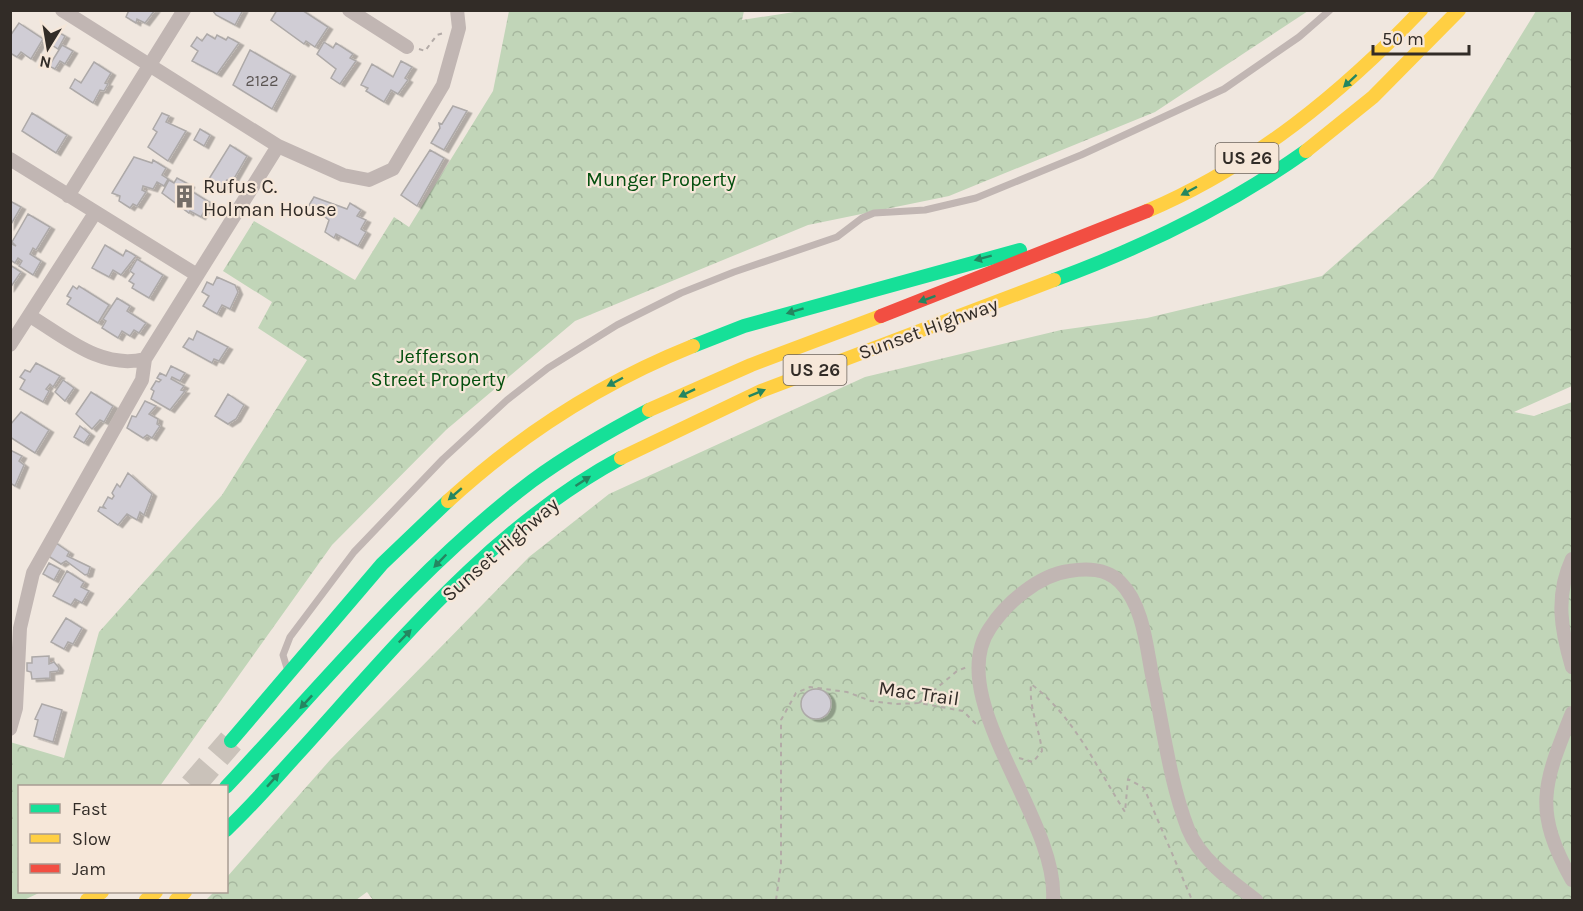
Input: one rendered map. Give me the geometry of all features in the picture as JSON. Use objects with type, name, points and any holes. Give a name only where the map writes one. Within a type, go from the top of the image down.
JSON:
[{"type":"highway","name":"Sunset Highway","points":[[228,785],[448,553],[540,477],[583,447],[656,408],[755,363],[1040,255],[1174,199],[1260,149],[1341,88],[1421,10]]},
{"type":"highway","name":"Sunset Highway","points":[[230,827],[400,642],[471,570],[570,490],[605,467],[682,425],[736,401],[1079,272],[1207,214],[1287,165],[1341,125],[1399,74],[1459,10]]},
{"type":"highway","points":[[231,741],[382,564],[450,498],[515,445],[593,393],[668,356],[744,326],[990,256],[1021,250],[1040,255]]},
{"type":"street","points":[[62,10],[278,146],[357,179],[369,180],[387,174],[400,160],[443,85],[459,28],[457,10]]},
{"type":"street","points":[[68,196],[184,10]]},
{"type":"street","points":[[349,10],[407,46]]},
{"type":"street","points":[[10,729],[16,708],[20,628],[33,573],[142,380],[145,359],[278,146]]},
{"type":"street","points":[[10,159],[197,275]]},
{"type":"street","points":[[10,345],[95,213]]},
{"type":"street","points":[[30,316],[105,360],[124,363],[145,359]]},
{"type":"street","points":[[1572,559],[1566,576],[1560,610],[1561,627],[1572,668]]},
{"type":"street","points":[[1053,900],[1053,881],[1046,855],[981,696],[976,663],[981,645],[991,626],[1023,593],[1065,571],[1090,570],[1104,572],[1120,582],[1134,603],[1143,631],[1174,779],[1189,830],[1203,853],[1256,900]]},
{"type":"street","points":[[1572,713],[1552,764],[1545,798],[1551,831],[1572,880]]},
{"type":"lane","points":[[289,673],[283,655],[290,637],[354,552],[443,459],[507,400],[548,368],[641,311],[735,272],[837,237],[862,218],[873,213],[925,210],[976,198],[1080,155],[1224,89],[1299,37],[1330,10]]},
{"type":"path","points":[[407,46],[425,51],[437,35],[459,28]]},
{"type":"path","points":[[919,703],[957,671],[976,663]]},
{"type":"path","points":[[1005,754],[1033,762],[1042,751],[1040,732],[1030,704],[1031,684],[1048,696],[1066,719],[1125,812],[1128,779],[1144,788],[1192,900]]},
{"type":"path","name":"Mac Trail","points":[[776,900],[781,865],[781,720],[796,693],[810,687],[847,692],[871,701],[896,704],[919,703],[963,711],[981,730]]},
{"type":"green space","points":[[807,10],[1308,11],[1155,112],[949,196],[808,225],[575,321],[446,430],[332,545],[161,785],[18,785],[18,893],[39,893],[24,900],[11,900],[10,742],[64,758],[99,632],[222,495],[307,360],[258,328],[272,302],[223,271],[254,221],[355,280],[394,217],[409,227],[493,91],[509,11],[744,11],[742,20]]},
{"type":"green space","points":[[1536,11],[1572,11],[1572,386],[1514,412],[1534,416],[1572,402],[1572,900],[373,900],[367,892],[356,900],[206,900],[213,893],[228,893],[228,876],[330,760],[529,557],[609,494],[865,377],[1061,330],[1147,318],[1322,276],[1433,178]]},
{"type":"building","points":[[129,10],[155,10],[145,23],[137,19],[136,23],[126,17]]},
{"type":"building","points":[[212,10],[243,10],[235,25],[216,15]]},
{"type":"building","points":[[277,10],[302,10],[328,27],[315,47],[306,41],[304,44],[271,20]]},
{"type":"building","points":[[19,23],[43,39],[31,59],[21,52],[17,57],[10,53],[10,36]]},
{"type":"building","points":[[56,31],[65,36],[58,49],[49,43]]},
{"type":"building","points":[[207,34],[215,39],[217,35],[226,40],[228,37],[239,43],[217,74],[192,61],[198,51],[191,46],[197,37],[202,41]]},
{"type":"building","points":[[324,42],[333,48],[336,43],[353,54],[350,58],[356,61],[340,84],[331,78],[336,69],[317,54]]},
{"type":"building","points":[[62,45],[73,51],[65,64],[60,61],[55,69],[49,66]]},
{"type":"building","points":[[250,50],[291,74],[272,109],[233,85]]},
{"type":"building","points":[[401,61],[412,67],[405,78],[408,80],[398,94],[391,90],[384,102],[366,91],[368,88],[361,85],[372,64],[393,77]]},
{"type":"building","points":[[94,62],[111,73],[105,83],[108,84],[104,91],[100,90],[93,103],[70,88],[75,79],[81,83]]},
{"type":"building","points":[[453,106],[467,111],[444,150],[431,143],[440,128],[439,123],[442,124]]},
{"type":"building","points":[[32,113],[67,135],[56,153],[22,131]]},
{"type":"building","points":[[162,113],[169,116],[166,122],[186,131],[168,161],[148,147],[157,132],[153,129]]},
{"type":"building","points":[[200,129],[210,135],[204,146],[194,140]]},
{"type":"building","points":[[230,145],[247,156],[232,182],[227,180],[221,190],[207,182]]},
{"type":"building","points":[[430,150],[444,158],[417,206],[401,195]]},
{"type":"building","points":[[134,157],[152,163],[153,160],[166,168],[162,175],[168,179],[164,186],[157,182],[153,189],[143,186],[142,190],[146,192],[137,206],[133,204],[130,208],[119,201],[120,196],[112,193]]},
{"type":"building","name":"Rufus C. Holman House","points":[[177,178],[190,185],[188,189],[209,202],[201,217],[190,211],[189,213],[162,193],[169,180],[174,183]]},
{"type":"building","points":[[314,197],[347,209],[350,203],[361,210],[357,216],[366,220],[361,229],[366,232],[358,246],[336,234],[334,238],[325,232],[329,220],[309,205]]},
{"type":"building","points":[[10,201],[21,207],[10,226]]},
{"type":"building","points":[[28,214],[50,227],[36,250],[33,248],[30,254],[41,261],[33,275],[19,266],[22,261],[18,258],[15,263],[10,260],[10,243],[16,246],[12,242]]},
{"type":"building","points":[[105,245],[123,256],[126,250],[136,256],[121,275],[113,270],[109,277],[92,268]]},
{"type":"building","points":[[137,259],[163,275],[149,298],[132,288],[134,284],[129,281],[134,274],[130,271]]},
{"type":"building","points":[[10,265],[21,272],[10,288]]},
{"type":"building","points":[[217,277],[235,285],[238,292],[230,309],[222,305],[217,314],[203,306],[209,296],[202,292],[207,282],[213,285]]},
{"type":"building","points":[[73,286],[77,289],[79,286],[109,305],[98,323],[67,304],[71,298],[67,296]]},
{"type":"building","points":[[117,298],[130,306],[127,311],[146,323],[139,333],[134,330],[130,336],[122,331],[118,338],[102,328],[106,321],[103,319]]},
{"type":"building","points":[[197,331],[228,347],[219,361],[214,359],[212,363],[183,347],[189,338],[193,340]]},
{"type":"building","points":[[36,363],[60,376],[53,387],[50,384],[46,389],[49,391],[43,402],[20,389],[25,380],[20,377],[25,370],[30,372]]},
{"type":"building","points":[[171,366],[185,373],[180,381],[172,377],[171,379],[184,386],[181,390],[185,391],[170,410],[151,399],[154,391],[151,389],[156,381],[161,380],[157,378],[160,373],[166,376]]},
{"type":"building","points":[[63,380],[74,388],[65,401],[55,392]]},
{"type":"building","points":[[91,392],[113,406],[104,422],[100,420],[92,429],[76,414]]},
{"type":"building","points":[[228,394],[244,405],[236,419],[228,424],[215,416]]},
{"type":"building","points":[[145,401],[156,406],[149,414],[158,419],[157,424],[160,426],[152,438],[147,435],[143,438],[127,428],[132,416],[136,417]]},
{"type":"building","points":[[21,412],[49,430],[35,453],[10,437],[10,425]]},
{"type":"building","points":[[80,426],[90,434],[84,443],[74,437]]},
{"type":"building","points":[[10,450],[22,456],[19,461],[24,465],[15,486],[10,483]]},
{"type":"building","points":[[128,473],[152,494],[144,515],[140,512],[137,520],[127,514],[118,525],[98,511],[100,507],[105,508],[103,506],[108,497],[112,499],[114,496],[112,493],[117,484],[120,487]]},
{"type":"building","points":[[53,541],[69,552],[67,556],[90,567],[88,574],[85,575],[66,561],[61,564],[45,554]]},
{"type":"building","points":[[49,563],[60,569],[54,580],[43,574]]},
{"type":"building","points":[[67,571],[84,582],[81,587],[89,591],[82,603],[75,599],[71,605],[53,596]]},
{"type":"building","points":[[66,618],[82,628],[73,644],[68,642],[64,649],[51,642]]},
{"type":"building","points":[[49,656],[49,664],[54,662],[59,668],[58,671],[50,672],[50,678],[32,679],[31,672],[27,671],[27,663],[32,663],[32,657]]},
{"type":"building","points":[[816,689],[827,693],[831,704],[827,715],[816,719],[805,715],[801,704],[805,693]]},
{"type":"building","points":[[42,704],[62,710],[53,742],[34,736],[38,720],[35,719]]},
{"type":"tunnel","points":[[193,785],[231,741]]},
{"type":"traffic: fast","points":[[1054,280],[1120,254],[1184,224],[1246,190],[1306,151]]},
{"type":"traffic: fast","points":[[693,346],[744,326],[1020,250]]},
{"type":"traffic: fast","points":[[228,785],[373,627],[411,588],[490,515],[560,461],[649,410]]},
{"type":"traffic: fast","points":[[228,828],[412,628],[489,552],[575,486],[621,458]]},
{"type":"traffic: fast","points":[[231,741],[382,564],[448,501]]},
{"type":"traffic: slow","points":[[1147,211],[1223,172],[1294,125],[1360,70],[1421,10]]},
{"type":"traffic: slow","points":[[1306,151],[1373,97],[1459,10]]},
{"type":"traffic: slow","points":[[621,458],[761,391],[1054,280]]},
{"type":"traffic: slow","points":[[649,410],[751,365],[881,316]]},
{"type":"traffic: slow","points":[[448,501],[504,454],[563,413],[627,376],[693,346]]},
{"type":"traffic: slow","points":[[87,900],[100,893]]},
{"type":"traffic: slow","points":[[146,900],[155,893]]},
{"type":"traffic: slow","points":[[176,900],[184,893]]},
{"type":"traffic: jam","points":[[881,316],[1147,211]]},
{"type":"place","name":"Rufus C. Holman House","points":[[185,197]]},
{"type":"park label","name":"Munger Property","points":[[661,179]]},
{"type":"park label","name":"Jefferson Street Property","points":[[438,368]]}]
